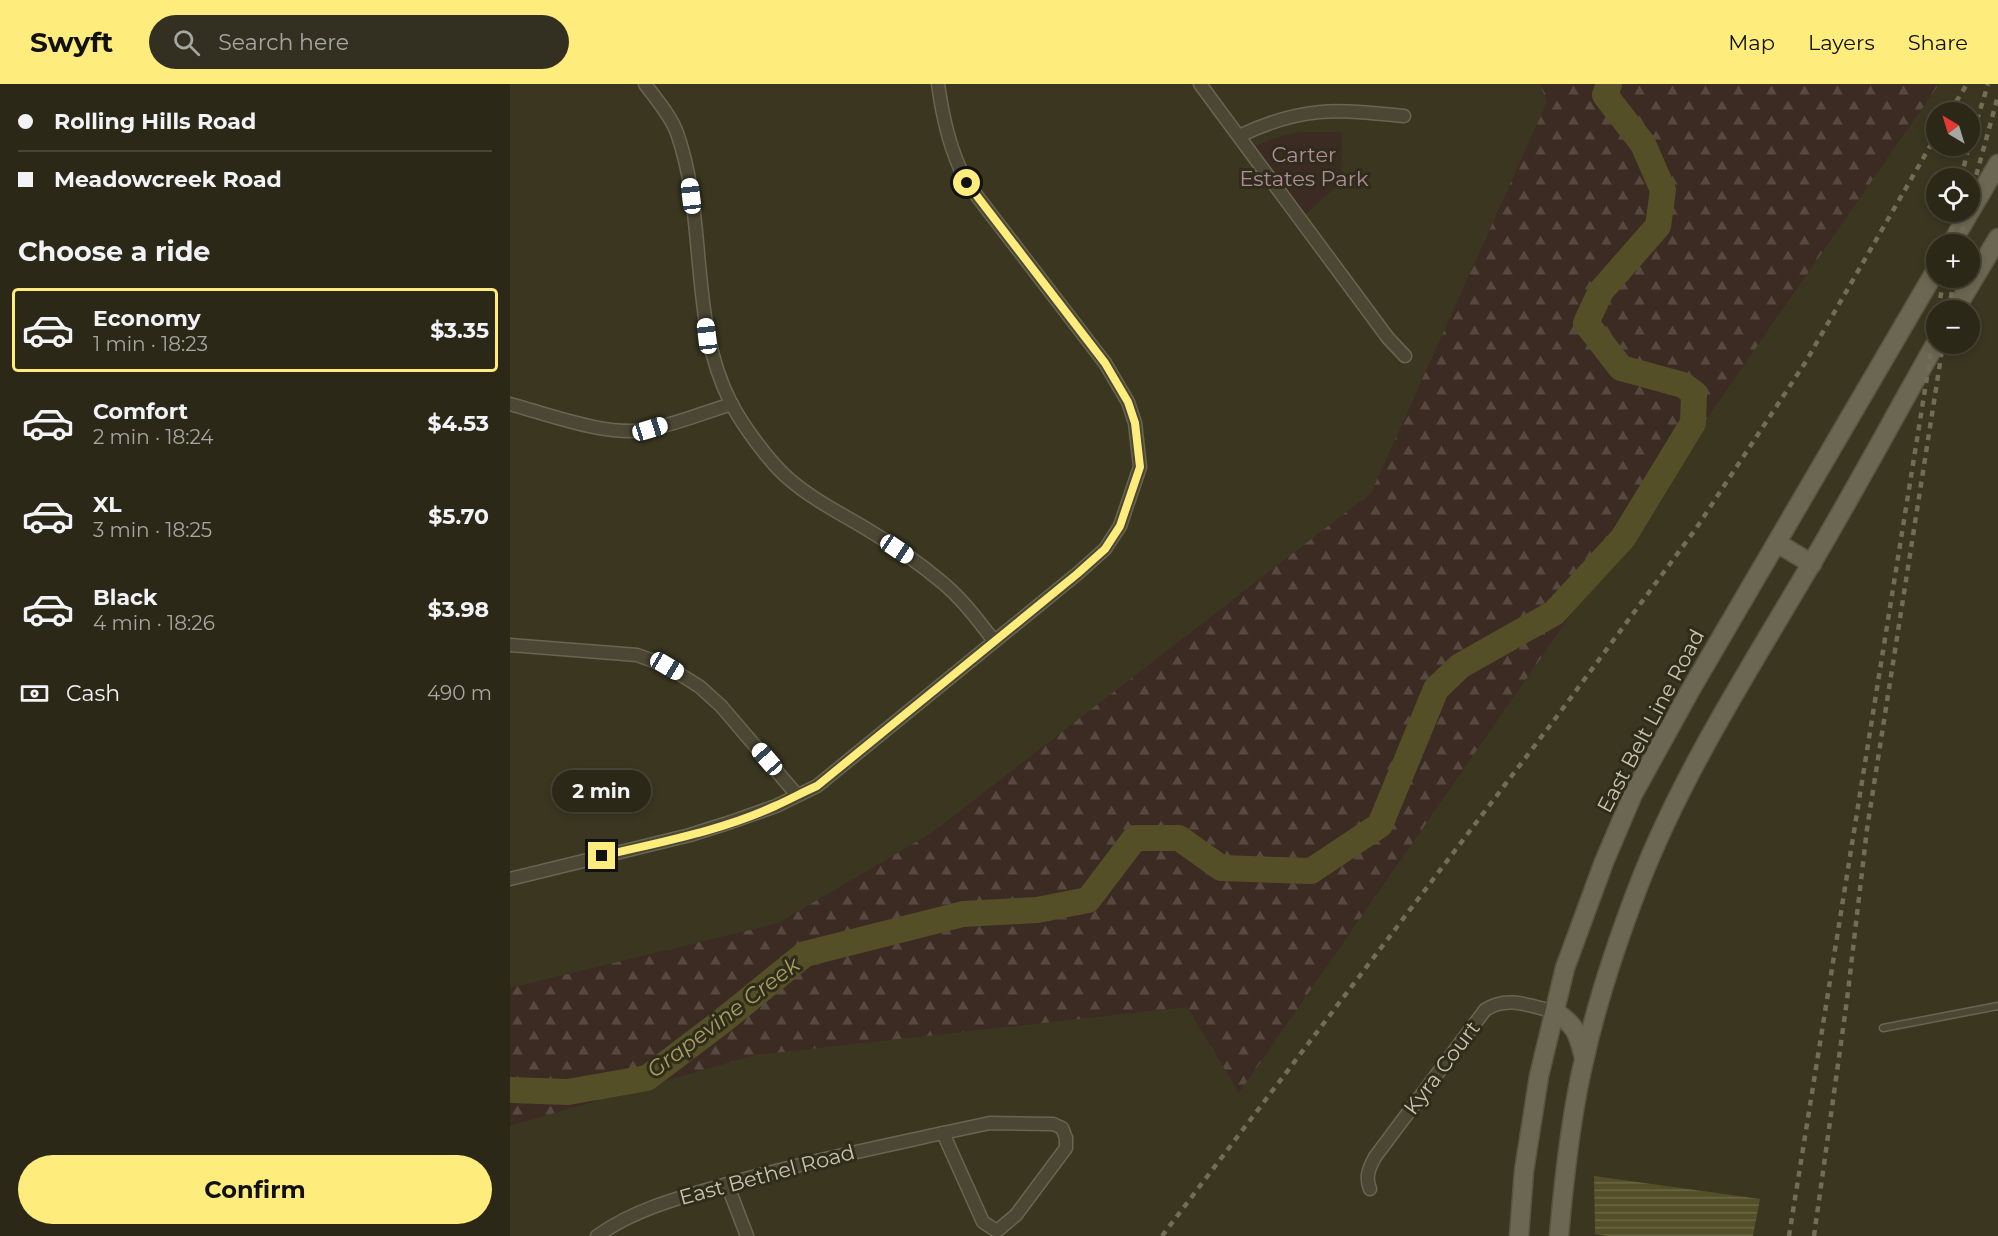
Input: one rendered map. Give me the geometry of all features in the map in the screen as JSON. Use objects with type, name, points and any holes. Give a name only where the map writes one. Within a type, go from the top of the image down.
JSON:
[{"type":"main road","points":[[1957,234],[1998,164]]},
{"type":"main road","points":[[1961,300],[1998,238]]},
{"type":"main road","name":"East Belt Line Road","points":[[1519,1236],[1524,1171],[1539,1076],[1565,968],[1604,862],[1633,794],[1691,689],[1926,287]]},
{"type":"main road","points":[[1559,1236],[1563,1183],[1584,1057],[1604,981],[1635,896],[1676,799],[1930,354]]},
{"type":"main road","points":[[1777,543],[1812,564]]},
{"type":"main road","points":[[1555,1012],[1569,1021],[1575,1029],[1584,1057]]},
{"type":"street","points":[[645,84],[676,131],[688,173],[707,336],[714,365],[732,404],[759,445],[788,479],[911,558],[942,582],[962,600],[994,641]]},
{"type":"street","points":[[510,879],[690,835],[776,806],[817,786],[1105,549],[1120,526],[1140,467],[1135,423],[1128,402],[1105,363],[967,183],[955,158],[944,124],[938,84]]},
{"type":"street","points":[[1200,84],[1388,338],[1405,356]]},
{"type":"street","points":[[1239,136],[1265,124],[1311,111],[1347,110],[1404,116]]},
{"type":"street","points":[[510,404],[613,430],[650,429],[732,404]]},
{"type":"street","points":[[510,645],[637,655],[667,666],[700,687],[722,706],[797,795]]},
{"type":"street","name":"Kyra Court","points":[[1371,1189],[1368,1174],[1375,1157],[1485,1010],[1493,1005],[1509,1001],[1555,1012]]},
{"type":"street","name":"East Bethel Road","points":[[597,1236],[669,1200],[779,1168],[943,1132],[990,1124],[1053,1124],[1062,1128],[1066,1138],[1066,1148],[1016,1215],[997,1231],[983,1222],[943,1132]]},
{"type":"street","points":[[727,1184],[747,1236]]},
{"type":"lane","points":[[1883,1028],[1998,1006]]},
{"type":"green space","points":[[1540,84],[1939,84],[1239,1093],[1187,1007],[755,1055],[510,1126],[510,988],[778,923],[930,834],[1371,493],[1547,102]]},
{"type":"green space","name":"Carter Estates Park","points":[[1299,132],[1342,132],[1341,182],[1300,219],[1248,150],[1272,139]]},
{"type":"shaded area","points":[[1594,1176],[1760,1199],[1753,1236],[1607,1236],[1595,1234]]},
{"type":"waterway","name":"Grapevine Creek","points":[[510,1090],[568,1092],[647,1078],[805,954],[963,914],[1037,910],[1088,900],[1135,838],[1179,838],[1221,868],[1311,871],[1380,825],[1436,689],[1460,666],[1554,613],[1623,538],[1693,423],[1694,393],[1683,385],[1621,368],[1586,323],[1601,291],[1658,226],[1663,190],[1643,144],[1605,95],[1609,84]]},
{"type":"railway","points":[[1956,102],[1967,84]]},
{"type":"railway","points":[[1980,110],[1988,84]]},
{"type":"railway","points":[[1978,168],[1998,96]]},
{"type":"railway","points":[[1162,1236],[1558,715],[1695,530],[1805,363],[1926,153]]},
{"type":"railway","points":[[1964,168],[1966,156]]},
{"type":"railway","points":[[1951,234],[1953,222]]},
{"type":"railway","points":[[1962,234],[1964,222]]},
{"type":"railway","points":[[1940,300],[1942,288]]},
{"type":"railway","points":[[1951,300],[1952,288]]},
{"type":"railway","points":[[1789,1236],[1931,354]]},
{"type":"railway","points":[[1814,1236],[1847,1000],[1867,829],[1941,354]]},
{"type":"route","points":[[602,856],[690,835],[731,822],[776,806],[817,786],[1077,574],[1105,549],[1120,526],[1140,467],[1135,423],[1128,402],[1105,363],[967,183]]}]
